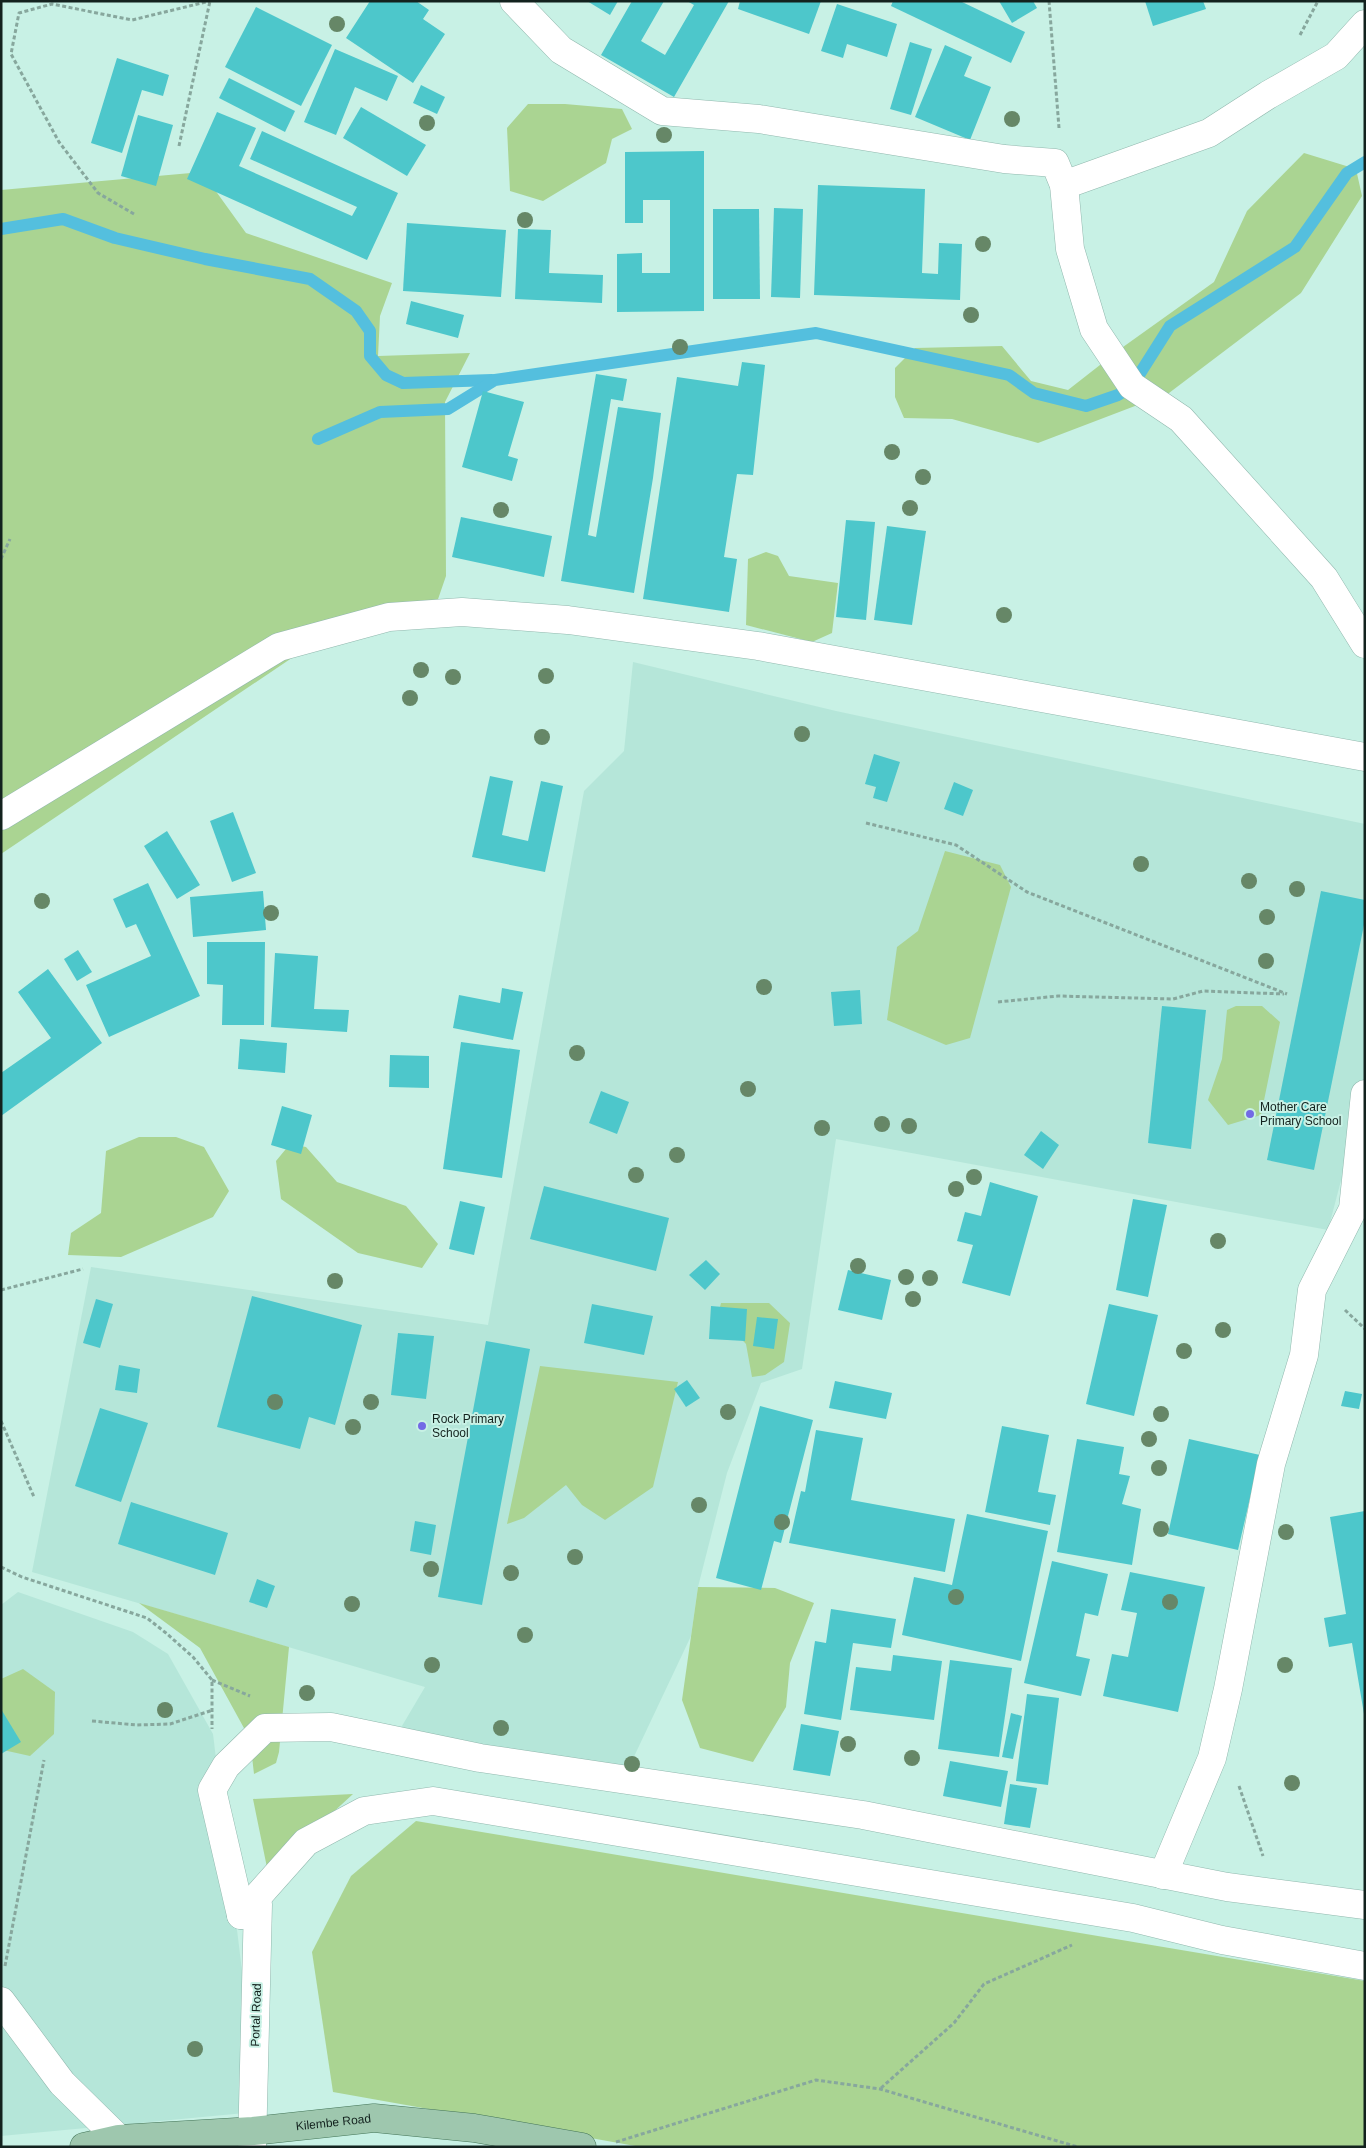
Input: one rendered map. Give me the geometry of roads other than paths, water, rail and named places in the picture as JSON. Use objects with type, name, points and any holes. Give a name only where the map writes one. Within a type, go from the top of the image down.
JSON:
[{"type":"main road","name":"Kilembe Road","points":[[84,2147],[119,2139],[253,2139],[374,2118],[474,2128],[582,2147]]},
{"type":"street","points":[[514,1],[561,50],[662,111],[759,119],[1004,159],[1060,174],[1209,133],[1268,95],[1336,56],[1365,24]]},
{"type":"street","points":[[1060,174],[1070,249],[1094,329],[1132,386],[1181,419],[1324,578],[1365,644]]},
{"type":"street","points":[[1,816],[279,647],[389,617],[462,612],[568,620],[758,646],[1365,757]]},
{"type":"street","points":[[1164,1874],[1212,1758],[1228,1689],[1271,1464],[1304,1355],[1312,1290],[1353,1209],[1365,1094]]},
{"type":"street","points":[[242,1915],[212,1790],[226,1766],[265,1728],[331,1727],[480,1758],[863,1815],[1227,1886],[1365,1904]]},
{"type":"street","points":[[242,1915],[306,1842],[364,1811],[434,1801],[1133,1918],[1222,1940],[1365,1966]]},
{"type":"street","name":"Portal Road","points":[[242,1915],[258,1904],[253,2139]]},
{"type":"street","points":[[1,2001],[62,2083],[119,2139]]},
{"type":"waterway","points":[[318,439],[380,412],[448,409],[495,380],[816,333],[1009,375],[1034,393],[1086,406],[1118,395],[1132,386],[1170,326],[1295,247],[1347,173],[1365,162]]},
{"type":"waterway","points":[[1,229],[63,219],[115,238],[205,259],[310,279],[356,311],[370,331],[370,356],[386,375],[403,383],[492,380]]},
{"type":"place","name":"Mother Care Primary School","points":[[1250,1114]]},
{"type":"place","name":"Rock Primary School","points":[[422,1426]]}]
